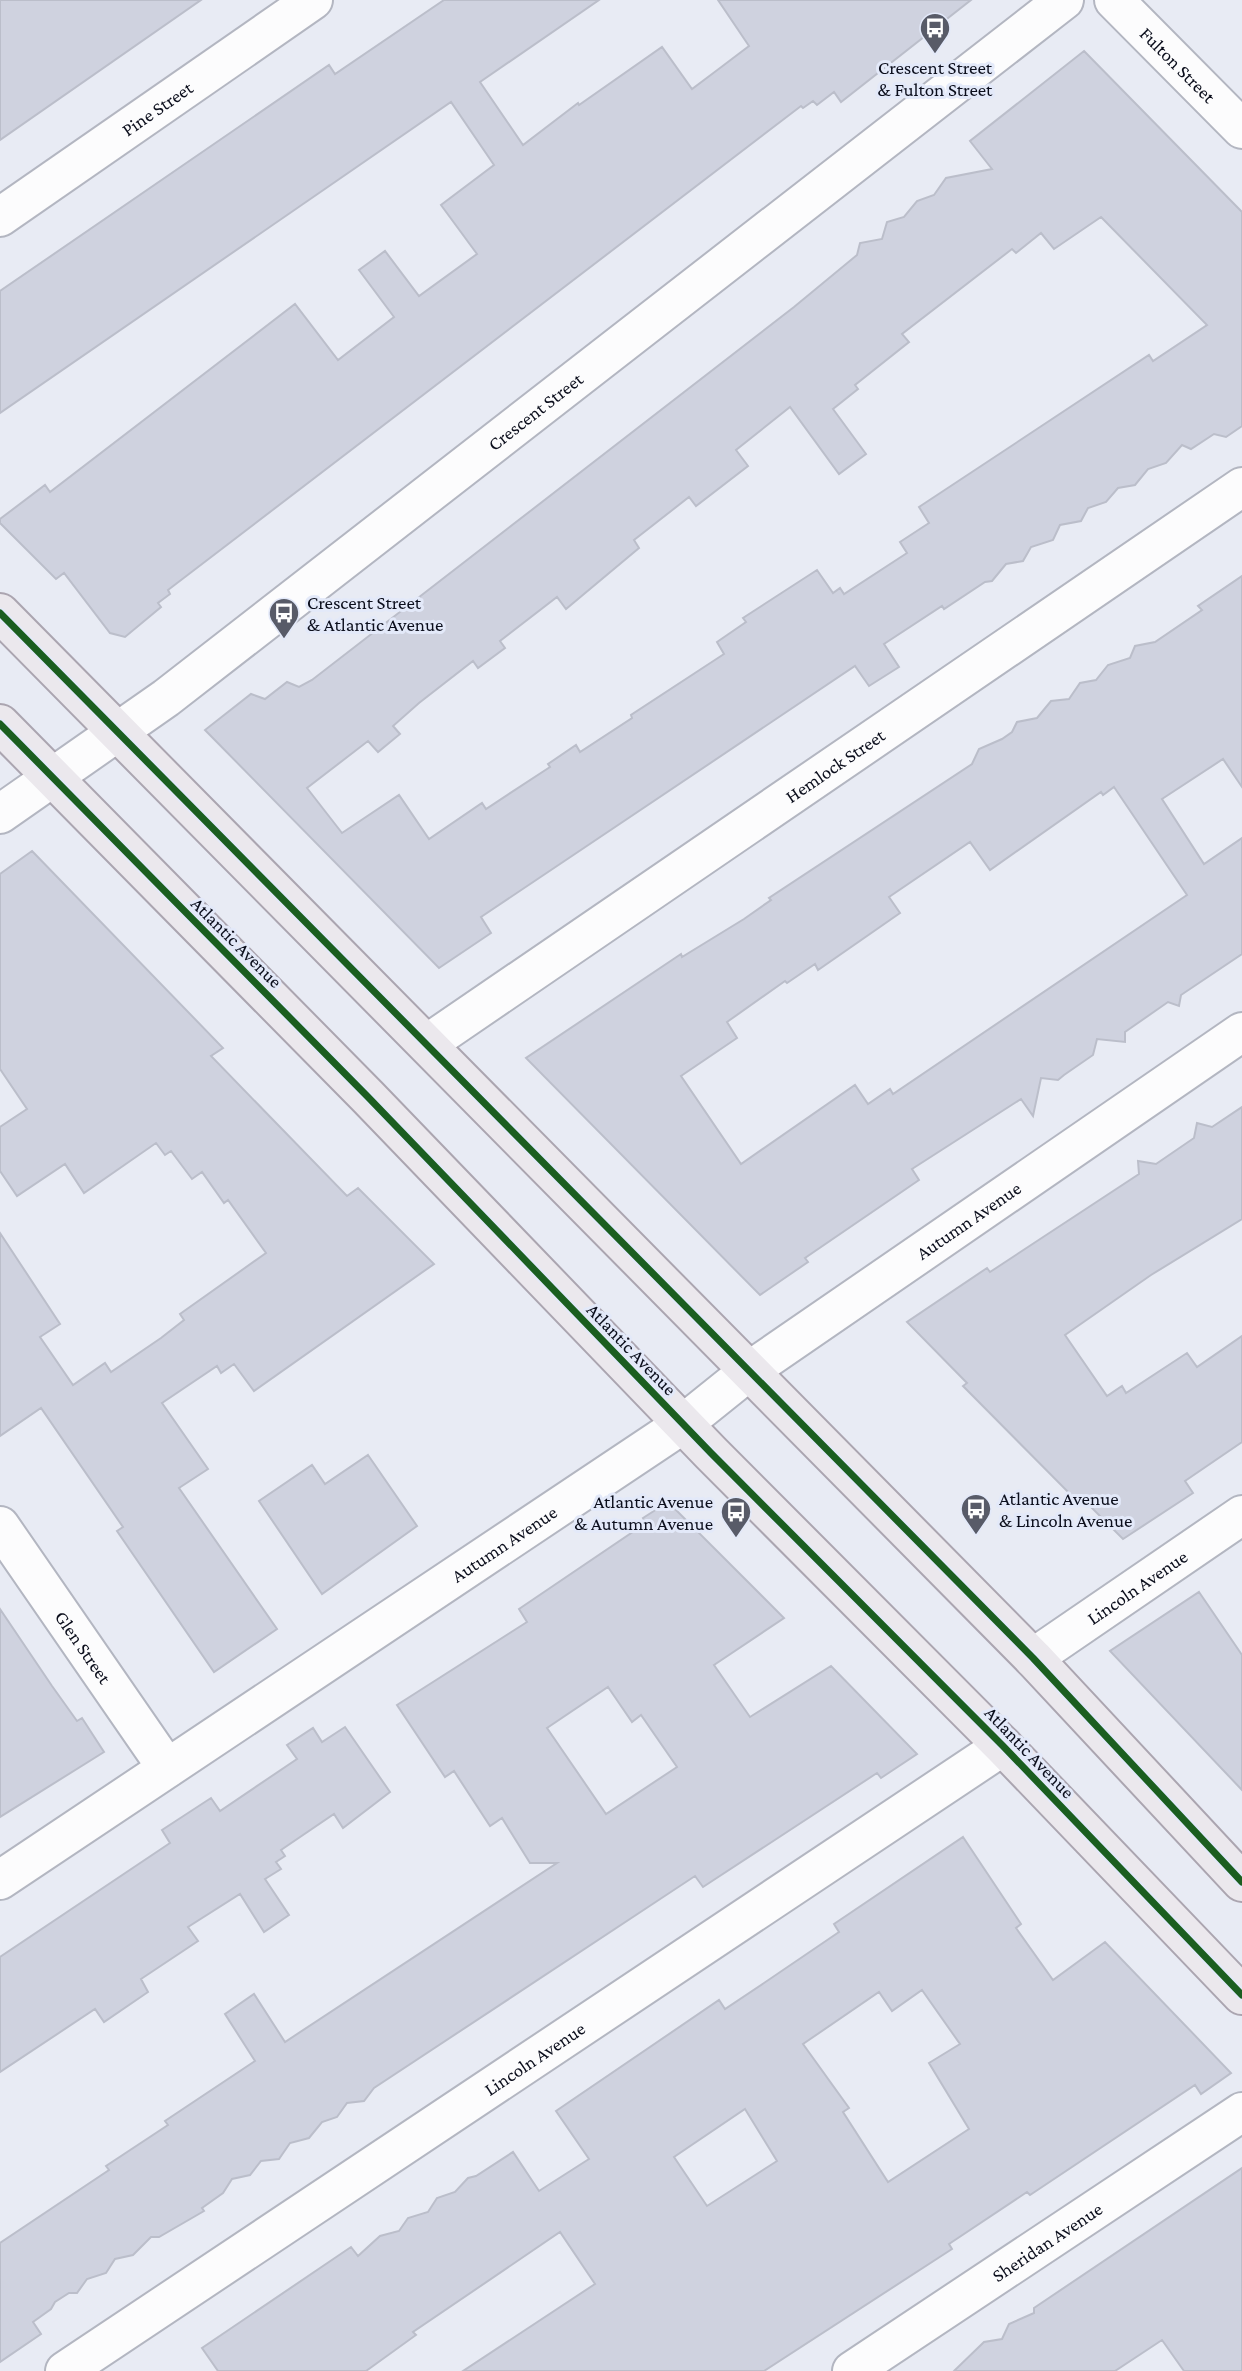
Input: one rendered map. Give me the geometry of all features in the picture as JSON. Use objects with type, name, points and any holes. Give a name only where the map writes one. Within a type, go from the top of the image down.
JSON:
[{"type":"main road","points":[[0,613],[1033,1658],[1242,1882]]},
{"type":"main road","name":"Atlantic Avenue","points":[[0,724],[358,1087],[683,1424],[1003,1746],[1242,1995]]},
{"type":"street","name":"Pine Street","points":[[0,217],[313,0]]},
{"type":"street","name":"Crescent Street","points":[[0,814],[119,734],[1064,0]]},
{"type":"street","name":"Fulton Street","points":[[1114,0],[1242,129]]},
{"type":"street","name":"Hemlock Street","points":[[427,1044],[1242,487]]},
{"type":"street","name":"Autumn Avenue","points":[[0,1880],[683,1424],[749,1371],[1242,1032]]},
{"type":"street","name":"Lincoln Avenue","points":[[1033,1658],[1242,1515]]},
{"type":"street","name":"Glen Street","points":[[0,1526],[167,1768]]},
{"type":"street","name":"Lincoln Avenue","points":[[65,2371],[1003,1746]]},
{"type":"street","name":"Sheridan Avenue","points":[[852,2371],[1242,2112]]},
{"type":"building","points":[[0,0],[201,0],[0,140]]},
{"type":"building","points":[[444,0],[599,0],[480,82],[523,145],[578,103],[579,105],[662,47],[692,89],[749,46],[718,0],[971,0],[841,102],[834,92],[817,105],[813,101],[803,108],[801,106],[168,590],[170,594],[158,603],[161,607],[125,637],[110,633],[64,573],[56,579],[0,523],[0,519],[45,485],[50,492],[295,304],[338,360],[394,317],[359,270],[385,251],[419,296],[477,254],[441,205],[494,165],[451,102],[0,413],[0,291],[329,65],[335,74]]},
{"type":"building","points":[[1084,51],[1242,212],[1242,426],[1226,437],[1214,434],[1191,449],[1182,445],[1166,463],[1148,469],[1135,485],[1118,488],[1106,502],[1088,508],[1081,521],[1060,525],[1053,540],[1031,547],[1023,561],[1006,564],[992,581],[985,582],[944,609],[942,606],[884,644],[899,667],[869,686],[855,666],[481,917],[491,933],[439,968],[205,730],[251,694],[265,699],[287,682],[299,687],[312,680],[794,307],[857,255],[860,243],[882,239],[887,222],[904,217],[917,201],[934,195],[946,178],[992,169],[970,141]],"holes":[[[1101,217],[1207,325],[1153,361],[1149,355],[919,507],[929,523],[900,542],[907,553],[844,594],[840,588],[833,593],[817,570],[743,618],[746,622],[717,642],[724,654],[631,715],[632,718],[580,752],[576,745],[548,764],[550,767],[486,809],[482,803],[429,839],[399,795],[342,833],[307,788],[368,741],[378,752],[400,734],[393,726],[473,661],[478,668],[505,648],[500,641],[557,597],[566,609],[639,548],[634,540],[689,497],[696,506],[748,466],[736,450],[790,407],[839,474],[866,454],[833,409],[858,389],[855,385],[909,342],[902,334],[1012,249],[1016,253],[1041,233],[1054,249]]]},
{"type":"building","points":[[1242,576],[1242,787],[1223,759],[1162,799],[1204,864],[1242,838],[1242,954],[1181,995],[1179,1006],[1168,1002],[1125,1032],[1125,1042],[1097,1039],[1093,1055],[1058,1080],[1041,1078],[1033,1116],[1021,1099],[912,1169],[919,1180],[805,1258],[808,1262],[760,1295],[526,1058],[681,954],[682,957],[744,919],[771,900],[769,898],[972,764],[979,749],[1012,732],[1017,722],[1037,718],[1051,701],[1069,699],[1080,683],[1096,680],[1108,665],[1130,658],[1135,646],[1155,642],[1202,610],[1198,606]],"holes":[[[1114,787],[1187,895],[893,1094],[890,1089],[868,1104],[855,1085],[741,1164],[681,1076],[737,1038],[727,1022],[785,981],[787,983],[815,964],[818,970],[900,913],[889,897],[970,842],[990,870],[1101,792],[1103,795]]]},
{"type":"building","points":[[32,851],[223,1048],[211,1056],[347,1196],[358,1188],[434,1264],[254,1391],[234,1364],[221,1373],[217,1366],[162,1403],[208,1469],[179,1488],[277,1629],[214,1672],[117,1531],[123,1527],[41,1408],[0,1436],[0,1233],[60,1324],[40,1337],[73,1385],[105,1363],[111,1372],[161,1338],[184,1320],[180,1314],[266,1253],[228,1200],[224,1203],[202,1172],[192,1179],[171,1151],[165,1155],[156,1143],[84,1193],[65,1164],[17,1196],[0,1171],[0,1127],[27,1109],[0,1069],[0,874]]},
{"type":"building","points":[[1242,1107],[1242,1219],[1151,1275],[1065,1335],[1107,1396],[1122,1386],[1126,1393],[1187,1353],[1197,1367],[1242,1336],[1242,1442],[1185,1481],[1193,1493],[1123,1539],[1083,1499],[1078,1502],[963,1386],[967,1383],[907,1322],[987,1268],[990,1272],[1139,1174],[1138,1161],[1156,1164],[1194,1138],[1197,1123],[1212,1127]]},
{"type":"building","points":[[368,1455],[417,1526],[322,1594],[259,1501],[312,1465],[325,1484]]},
{"type":"building","points":[[668,1502],[784,1618],[714,1665],[750,1717],[831,1666],[917,1754],[881,1778],[877,1773],[703,1887],[695,1876],[374,2088],[364,2101],[347,2103],[337,2117],[322,2122],[309,2138],[290,2143],[279,2159],[261,2161],[250,2175],[232,2179],[223,2193],[202,2208],[204,2211],[159,2237],[151,2237],[133,2255],[115,2259],[106,2273],[87,2279],[77,2293],[69,2293],[55,2302],[51,2309],[33,2322],[41,2334],[0,2362],[0,2243],[109,2170],[106,2166],[168,2125],[165,2121],[255,2061],[225,2014],[254,1994],[285,2042],[557,1863],[530,1863],[502,1818],[490,1826],[454,1771],[445,1777],[397,1705],[527,1622],[519,1609],[646,1523],[643,1518]],"holes":[[[608,1687],[632,1722],[641,1715],[677,1767],[606,1814],[547,1728]]]},
{"type":"building","points":[[1199,1592],[1242,1655],[1242,1790],[1110,1651]]},
{"type":"building","points":[[0,1609],[77,1721],[82,1718],[104,1752],[0,1817]]},
{"type":"building","points":[[345,1727],[390,1792],[343,1828],[334,1814],[281,1850],[285,1856],[276,1862],[281,1869],[265,1879],[289,1915],[264,1932],[240,1894],[188,1927],[198,1941],[141,1979],[148,1992],[104,2022],[95,2009],[0,2072],[0,1957],[170,1843],[162,1830],[211,1798],[220,1811],[297,1759],[287,1745],[313,1728],[322,1742]]},
{"type":"building","points":[[963,1837],[1021,1924],[1016,1928],[1053,1980],[1105,1942],[1231,2073],[1201,2094],[1195,2085],[1030,2195],[1027,2192],[949,2244],[952,2249],[764,2371],[463,2371],[595,2284],[560,2232],[413,2332],[416,2335],[366,2371],[218,2371],[202,2348],[351,2247],[358,2256],[380,2236],[399,2231],[408,2218],[428,2212],[437,2198],[455,2192],[468,2178],[476,2176],[513,2152],[539,2191],[589,2159],[556,2111],[719,2000],[725,2009],[764,1983],[839,1932],[834,1924]],"holes":[[[922,1990],[960,2044],[929,2063],[969,2129],[888,2182],[843,2112],[849,2108],[803,2044],[879,1992],[892,2011]],[[745,2109],[777,2161],[707,2206],[674,2157]]]},
{"type":"building","points":[[1242,2168],[1242,2371],[1184,2371],[1162,2340],[1115,2371],[954,2371],[984,2342],[1002,2339],[1009,2324],[1034,2313],[1034,2308]]},
{"type":"cycle path","points":[[0,613],[1033,1658],[1242,1882]]},
{"type":"cycle path","points":[[0,724],[368,1097],[711,1453],[1003,1746],[1242,1995]]},
{"type":"place","name":"Crescent Street & Fulton Street","points":[[935,55]]},
{"type":"place","name":"Crescent Street & Atlantic Avenue","points":[[284,640]]},
{"type":"place","name":"Atlantic Avenue & Lincoln Avenue","points":[[976,1536]]},
{"type":"place","name":"Atlantic Avenue & Autumn Avenue","points":[[736,1539]]}]
